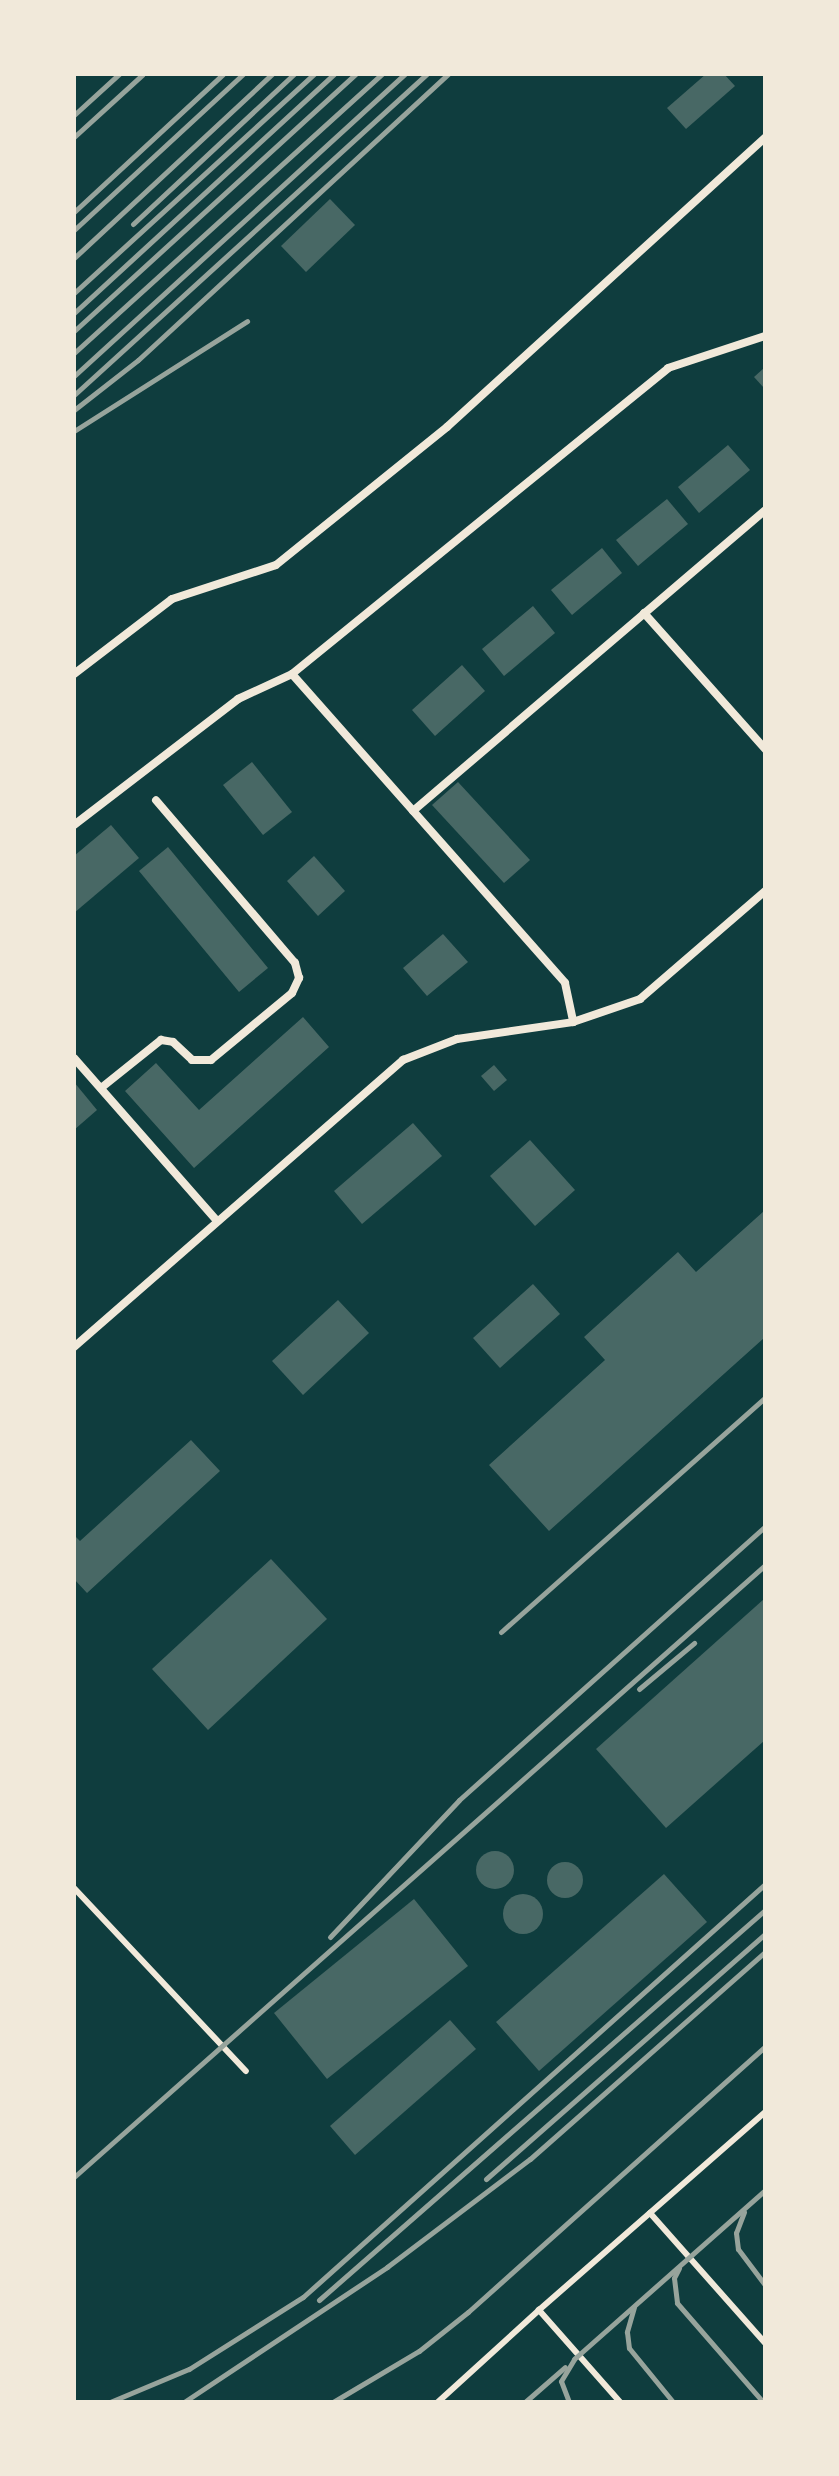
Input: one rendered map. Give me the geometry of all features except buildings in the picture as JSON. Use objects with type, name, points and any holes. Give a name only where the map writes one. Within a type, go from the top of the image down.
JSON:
[{"type":"street","points":[[74,674],[172,599],[276,565],[447,427],[765,138]]},
{"type":"street","points":[[74,825],[238,699],[292,674],[668,368],[765,336]]},
{"type":"street","points":[[413,811],[765,510]]},
{"type":"street","points":[[644,613],[765,749]]},
{"type":"street","points":[[292,674],[565,983],[573,1022]]},
{"type":"street","points":[[101,1088],[161,1040],[173,1042],[192,1060],[211,1060],[292,993],[299,978],[295,963],[156,800]]},
{"type":"street","points":[[74,1347],[403,1060],[457,1039],[573,1022],[640,999],[765,891]]},
{"type":"street","points":[[74,1058],[217,1221]]},
{"type":"lane","points":[[74,1888],[246,2071]]},
{"type":"lane","points":[[438,2402],[765,2112]]},
{"type":"lane","points":[[757,2118],[765,2127]]},
{"type":"lane","points":[[650,2213],[765,2343]]},
{"type":"lane","points":[[539,2310],[620,2402]]},
{"type":"railway","points":[[74,115],[119,74]]},
{"type":"railway","points":[[74,137],[143,74]]},
{"type":"railway","points":[[74,212],[223,74]]},
{"type":"railway","points":[[74,230],[243,74]]},
{"type":"railway","points":[[74,258],[272,74]]},
{"type":"railway","points":[[133,224],[294,74]]},
{"type":"railway","points":[[74,293],[314,74]]},
{"type":"railway","points":[[74,313],[334,74]]},
{"type":"railway","points":[[74,331],[355,74]]},
{"type":"railway","points":[[74,353],[382,74]]},
{"type":"railway","points":[[74,376],[405,74]]},
{"type":"railway","points":[[74,395],[427,74]]},
{"type":"railway","points":[[74,410],[138,360],[448,74]]},
{"type":"railway","points":[[74,431],[247,321]]},
{"type":"railway","points":[[501,1632],[765,1398]]},
{"type":"railway","points":[[330,1937],[459,1800],[765,1526]]},
{"type":"railway","points":[[74,2177],[765,1565]]},
{"type":"railway","points":[[639,1689],[694,1643]]},
{"type":"railway","points":[[110,2402],[189,2369],[303,2297],[765,1884]]},
{"type":"railway","points":[[319,2300],[765,1910]]},
{"type":"railway","points":[[486,2179],[765,1934]]},
{"type":"railway","points":[[184,2402],[387,2267],[530,2159],[765,1952]]},
{"type":"railway","points":[[333,2402],[419,2351],[468,2312],[765,2046]]},
{"type":"railway","points":[[569,2402],[561,2381],[574,2359],[765,2190]]},
{"type":"railway","points":[[744,2212],[736,2233],[738,2249],[765,2285]]},
{"type":"railway","points":[[679,2268],[674,2278],[677,2303],[763,2402]]},
{"type":"railway","points":[[634,2307],[627,2332],[629,2348],[673,2402]]},
{"type":"railway","points":[[525,2402],[565,2367]]}]
